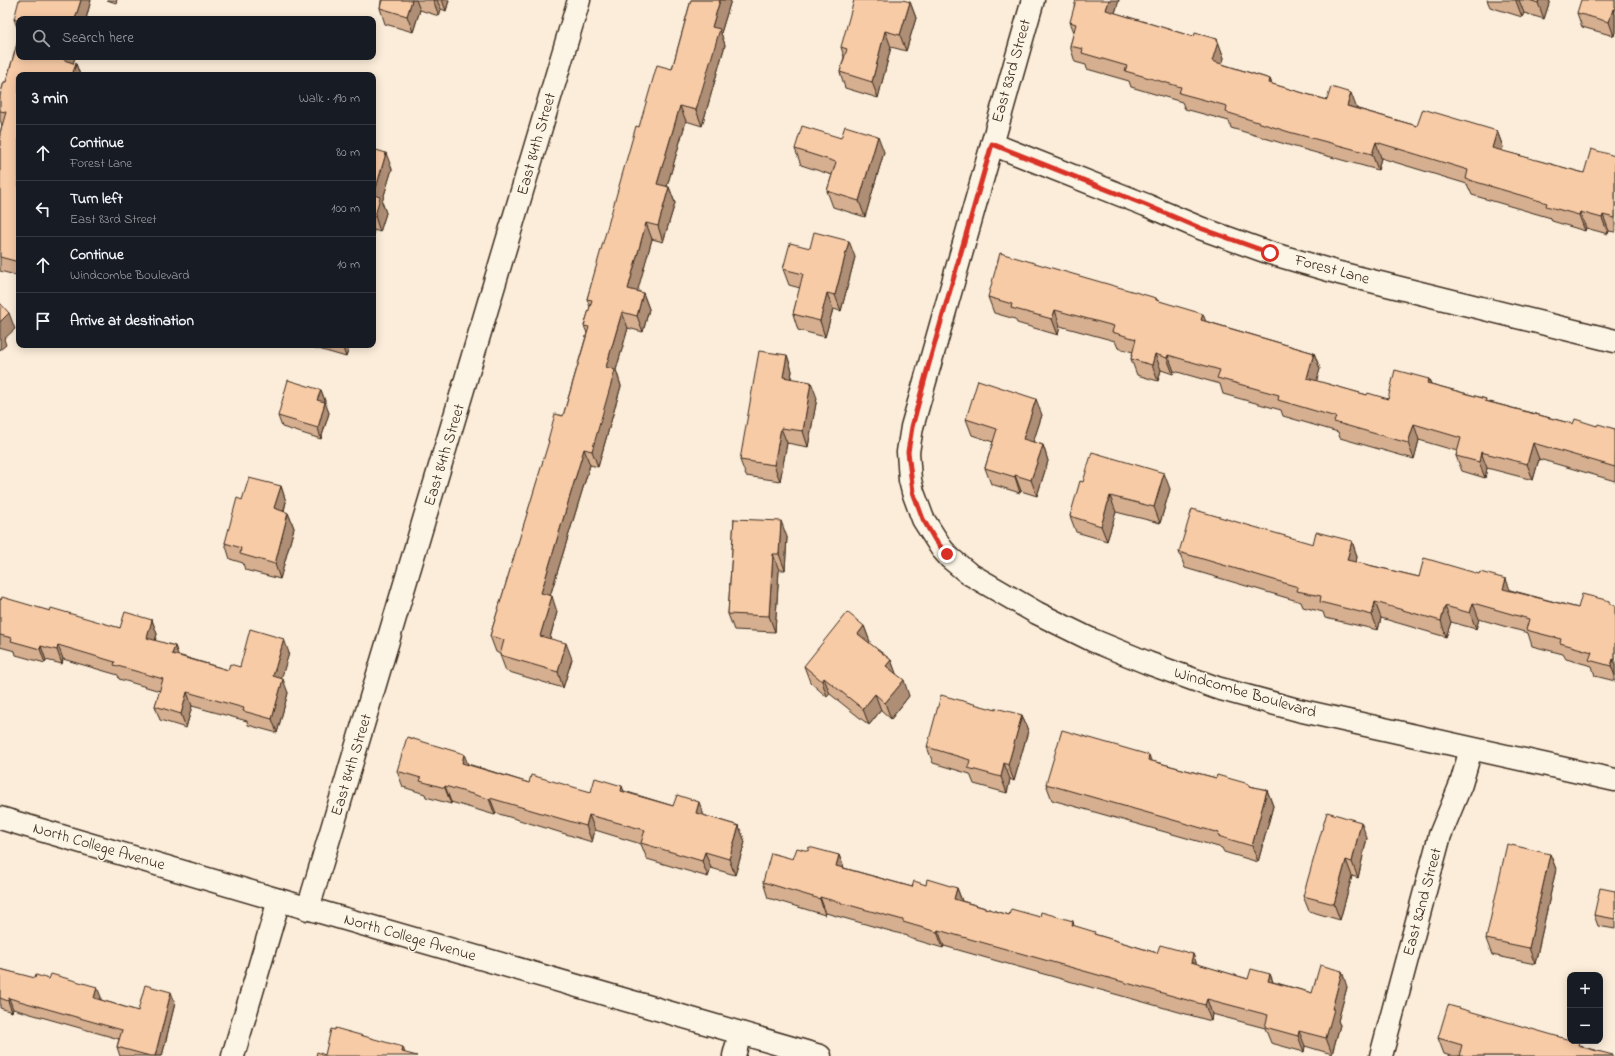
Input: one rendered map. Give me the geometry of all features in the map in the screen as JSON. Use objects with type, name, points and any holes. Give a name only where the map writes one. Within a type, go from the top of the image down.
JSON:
[{"type":"street","name":"East 84th Street","points":[[308,909],[579,0]]},
{"type":"street","name":"East 83rd Street","points":[[921,513],[910,480],[908,452],[912,427],[1033,0]]},
{"type":"street","name":"Forest Lane","points":[[992,144],[1200,228],[1270,253],[1339,273],[1615,341]]},
{"type":"street","name":"Windcombe Boulevard","points":[[921,513],[925,524],[942,549],[950,558],[973,576],[1037,613],[1115,650],[1182,676],[1251,698],[1471,749],[1615,780]]},
{"type":"street","name":"East 82nd Street","points":[[1381,1056],[1440,835],[1461,784],[1471,749]]},
{"type":"street","name":"North College Avenue","points":[[0,818],[308,909],[820,1056]]},
{"type":"street","points":[[233,1056],[279,900]]},
{"type":"street","points":[[734,1056],[740,1033]]},
{"type":"building","points":[[19,0],[81,0],[76,16],[16,16],[16,20],[14,19]]},
{"type":"building","points":[[382,0],[412,0],[407,16],[380,8]]},
{"type":"building","points":[[691,0],[720,0],[712,27],[720,29],[696,110],[680,106],[657,184],[669,187],[658,226],[646,223],[628,289],[643,293],[637,316],[622,312],[606,367],[615,370],[592,451],[584,449],[541,593],[552,596],[540,636],[566,643],[558,672],[500,655],[504,640],[490,636],[549,441],[555,414],[563,416],[589,327],[584,326],[592,300],[587,299],[636,126],[639,127],[657,65],[672,69]]},
{"type":"building","points":[[854,0],[903,0],[910,2],[900,35],[885,31],[872,82],[840,72],[847,49],[841,47]]},
{"type":"building","points":[[1076,0],[1109,0],[1106,10],[1194,37],[1195,33],[1217,39],[1218,42],[1212,61],[1270,79],[1269,83],[1327,100],[1331,87],[1351,93],[1347,106],[1417,126],[1423,109],[1497,131],[1492,148],[1584,173],[1591,149],[1615,156],[1615,218],[1603,215],[1602,218],[1580,212],[1579,215],[1546,206],[1547,203],[1466,179],[1468,170],[1376,142],[1372,154],[1289,132],[1226,112],[1227,106],[1179,93],[1181,87],[1125,71],[1127,66],[1082,53],[1083,49],[1070,46],[1076,24],[1070,22]]},
{"type":"building","points":[[1529,0],[1539,0],[1538,3]]},
{"type":"building","points":[[1581,0],[1615,0],[1615,9],[1613,9],[1609,22],[1577,13]]},
{"type":"building","points":[[16,47],[16,60],[64,60],[76,64],[73,72],[16,72],[16,261],[0,257],[0,133],[6,112],[0,111],[0,96],[4,82],[6,82]]},
{"type":"building","points":[[802,126],[841,138],[845,126],[878,136],[859,201],[827,191],[836,162],[795,149]]},
{"type":"building","points":[[376,150],[386,153],[376,188]]},
{"type":"building","points":[[376,196],[380,197],[376,212]]},
{"type":"building","points":[[814,232],[849,241],[835,295],[827,293],[820,321],[793,314],[803,274],[783,269],[790,243],[810,248]]},
{"type":"building","points":[[1000,253],[1156,298],[1156,300],[1203,314],[1201,320],[1314,353],[1307,378],[1367,395],[1368,393],[1388,399],[1395,370],[1429,379],[1427,383],[1486,399],[1485,401],[1573,424],[1575,419],[1597,426],[1598,424],[1615,429],[1615,467],[1533,443],[1527,464],[1481,452],[1479,462],[1456,456],[1461,438],[1414,424],[1408,443],[1334,422],[1336,417],[1278,400],[1279,395],[1217,378],[1220,370],[1168,355],[1167,358],[1155,354],[1152,365],[1131,359],[1136,339],[1112,332],[1114,326],[1055,310],[1052,319],[1011,308],[1012,304],[988,297]]},
{"type":"building","points":[[0,303],[9,313],[0,322]]},
{"type":"building","points":[[759,351],[787,355],[783,377],[811,382],[803,431],[781,428],[774,465],[740,460]]},
{"type":"building","points":[[288,380],[321,390],[317,400],[325,402],[318,428],[278,416]]},
{"type":"building","points":[[978,380],[1036,399],[1023,439],[1043,445],[1031,480],[985,468],[997,429],[966,419]]},
{"type":"building","points":[[1092,452],[1164,473],[1154,507],[1110,496],[1101,526],[1070,516],[1080,481],[1083,482]]},
{"type":"building","points":[[249,478],[281,486],[274,508],[288,513],[275,564],[240,554],[241,548],[225,543],[237,498],[242,500]]},
{"type":"building","points":[[1192,509],[1313,544],[1316,532],[1352,541],[1347,560],[1419,577],[1424,558],[1479,574],[1480,572],[1506,579],[1503,589],[1578,608],[1582,594],[1610,601],[1610,604],[1615,606],[1615,660],[1613,659],[1611,666],[1589,660],[1592,652],[1560,643],[1561,639],[1526,630],[1529,619],[1473,603],[1470,613],[1445,606],[1441,621],[1375,602],[1372,615],[1320,602],[1321,596],[1297,591],[1298,587],[1179,552]]},
{"type":"building","points":[[734,519],[781,521],[779,554],[773,554],[769,616],[728,614]]},
{"type":"building","points":[[2,597],[50,611],[51,608],[120,628],[125,612],[152,620],[147,638],[175,646],[172,654],[228,670],[230,664],[240,667],[250,629],[284,639],[273,676],[283,679],[272,719],[243,711],[244,708],[187,692],[181,714],[155,706],[163,679],[114,665],[115,662],[58,645],[57,650],[41,646],[40,649],[11,641],[12,638],[0,635],[0,599],[1,600]]},
{"type":"building","points":[[847,612],[864,626],[858,634],[891,660],[886,666],[904,680],[885,703],[875,694],[863,709],[824,678],[822,681],[804,666]]},
{"type":"building","points":[[941,695],[996,710],[996,708],[1022,715],[1008,765],[1004,763],[1001,777],[968,768],[970,760],[927,747]]},
{"type":"building","points":[[1062,730],[1149,755],[1148,760],[1216,778],[1217,775],[1249,784],[1249,786],[1267,790],[1252,846],[1218,836],[1219,833],[1046,784]]},
{"type":"building","points":[[407,737],[464,754],[462,763],[529,783],[531,775],[591,792],[595,778],[622,786],[621,791],[673,806],[677,795],[699,802],[696,813],[739,826],[729,859],[705,852],[702,861],[641,843],[645,830],[589,815],[586,826],[490,798],[489,799],[445,786],[445,788],[420,781],[421,778],[397,771]]},
{"type":"building","points":[[1327,812],[1361,822],[1352,862],[1346,860],[1334,904],[1303,896]]},
{"type":"building","points":[[1507,844],[1550,854],[1529,948],[1486,939]]},
{"type":"building","points":[[809,847],[839,855],[836,866],[912,887],[914,881],[926,885],[927,879],[957,888],[954,899],[1009,915],[1011,909],[1040,917],[1041,912],[1073,921],[1072,925],[1095,932],[1094,934],[1157,953],[1160,945],[1193,954],[1191,962],[1248,979],[1251,969],[1270,974],[1268,981],[1312,993],[1320,965],[1342,971],[1326,1038],[1299,1031],[1298,1036],[1265,1027],[1268,1015],[1207,999],[1205,1005],[938,930],[937,932],[903,922],[903,920],[820,897],[820,899],[763,882],[771,853],[793,859],[797,848],[808,851]]},
{"type":"building","points":[[1600,888],[1615,891],[1615,919],[1594,915]]},
{"type":"building","points":[[0,969],[35,978],[36,975],[49,979],[51,974],[97,987],[94,998],[138,1011],[145,985],[171,992],[155,1056],[117,1047],[122,1030],[9,998],[8,1001],[0,998]]},
{"type":"building","points":[[1448,1005],[1567,1039],[1567,1044],[1578,1044],[1578,1046],[1613,1055],[1459,1056],[1462,1045],[1438,1038]]},
{"type":"building","points":[[335,1028],[403,1047],[402,1052],[417,1056],[316,1056],[317,1052],[325,1055],[331,1029],[335,1030]]},
{"type":"route","points":[[947,554],[935,540],[923,519],[910,480],[908,452],[912,427],[928,367],[992,144],[1200,228],[1270,253]]}]
